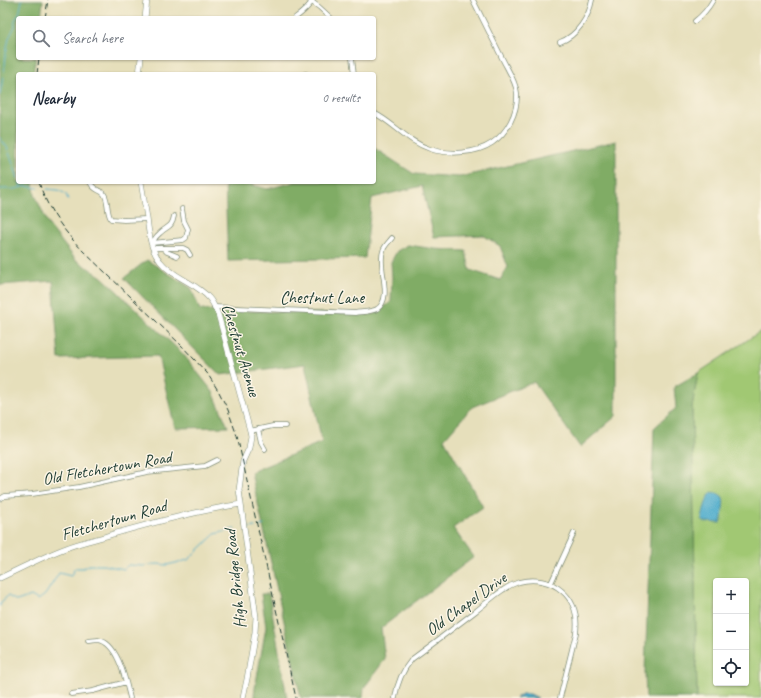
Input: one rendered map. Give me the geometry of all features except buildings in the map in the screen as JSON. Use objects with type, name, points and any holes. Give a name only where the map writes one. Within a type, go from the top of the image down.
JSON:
[{"type":"street","points":[[145,16],[147,0]]},
{"type":"street","points":[[376,114],[413,141],[429,149],[449,153],[471,151],[489,145],[502,134],[512,117],[517,93],[512,78],[473,0]]},
{"type":"street","points":[[560,42],[567,39],[581,25],[589,13],[592,0]]},
{"type":"street","points":[[695,21],[707,11],[713,0]]},
{"type":"street","points":[[298,16],[304,12],[311,1],[329,16]]},
{"type":"street","points":[[139,72],[141,60]]},
{"type":"street","points":[[352,60],[354,72]]},
{"type":"street","points":[[91,184],[94,189],[103,194],[111,219],[147,219]]},
{"type":"street","name":"Chestnut Avenue","points":[[141,184],[152,246],[157,258],[166,267],[204,293],[209,298],[220,321],[251,436],[249,448],[243,461],[239,490],[240,504]]},
{"type":"street","points":[[152,246],[183,240],[186,238],[188,229],[184,221],[182,209]]},
{"type":"street","points":[[152,246],[161,232],[171,225],[174,216]]},
{"type":"street","name":"Chestnut Lane","points":[[214,307],[355,313],[376,309],[381,304],[385,289],[382,252],[392,238]]},
{"type":"street","points":[[152,246],[163,248],[185,248],[190,255]]},
{"type":"street","points":[[163,248],[167,252],[176,256]]},
{"type":"street","points":[[250,431],[272,426],[285,426]]},
{"type":"street","points":[[258,429],[261,442],[266,449]]},
{"type":"street","name":"Old Fletchertown Road","points":[[1,498],[79,487],[147,472],[205,466],[217,460]]},
{"type":"street","name":"Fletchertown Road","points":[[0,578],[60,550],[78,544],[210,508],[240,504]]},
{"type":"street","name":"High Bridge Road","points":[[240,504],[256,617],[255,632],[243,698]]},
{"type":"street","points":[[560,698],[576,633],[577,622],[574,607],[568,597],[551,583],[574,533]]},
{"type":"street","name":"Old Chapel Drive","points":[[395,698],[400,676],[412,659],[499,593],[511,585],[520,582],[536,580],[551,583]]},
{"type":"street","points":[[88,641],[99,640],[105,643],[118,658],[130,698]]},
{"type":"street","points":[[71,694],[93,691],[126,682]]},
{"type":"green space","points":[[0,0],[43,0],[41,16],[16,16],[16,60],[36,60],[33,72],[16,72],[16,184],[33,184],[35,195],[48,224],[76,260],[102,277],[183,354],[213,392],[228,427],[175,428],[158,356],[59,359],[53,281],[0,285]]},
{"type":"green space","points":[[616,141],[616,416],[580,447],[534,382],[472,407],[444,439],[483,507],[453,528],[474,557],[381,628],[385,659],[364,688],[363,698],[301,698],[251,472],[322,442],[305,364],[220,375],[124,278],[147,260],[191,288],[200,310],[374,314],[391,302],[391,262],[397,251],[408,245],[435,249],[466,251],[470,270],[500,280],[508,267],[500,246],[483,235],[434,237],[422,186],[372,198],[365,258],[228,261],[225,184],[248,184],[267,189],[287,184],[376,184],[376,149],[414,174],[460,177]]},
{"type":"green space","points":[[761,331],[761,698],[697,698],[692,407],[698,373]]},
{"type":"green space","points":[[698,373],[692,407],[697,698],[646,698],[645,672],[654,428],[676,408],[674,387]]},
{"type":"green space","points":[[261,594],[269,594],[287,698],[255,698],[254,694],[266,627]]},
{"type":"water","points":[[712,492],[722,496],[723,498],[724,503],[722,520],[720,523],[704,522],[702,520],[705,505]]},
{"type":"water","points":[[522,694],[530,694],[538,698],[516,698]]},
{"type":"waterway","points":[[18,16],[22,0]]},
{"type":"waterway","points":[[0,95],[9,38],[15,26],[16,19]]},
{"type":"waterway","points":[[0,138],[7,147],[16,172]]},
{"type":"waterway","points":[[0,189],[15,189],[26,186],[38,188]]},
{"type":"waterway","points":[[47,189],[58,190],[66,194],[68,200]]},
{"type":"waterway","points":[[260,526],[264,525]]},
{"type":"waterway","points":[[249,528],[255,527]]},
{"type":"waterway","points":[[0,606],[1,602],[8,596],[17,601],[31,596],[38,600],[45,595],[59,573],[71,576],[75,568],[83,568],[89,565],[103,565],[124,569],[128,565],[167,565],[188,560],[215,534],[235,529]]},
{"type":"railway","points":[[45,16],[48,0]]},
{"type":"railway","points":[[37,72],[39,60]]},
{"type":"railway","points":[[40,184],[51,210],[69,236],[181,345],[207,373],[228,410],[237,436],[296,698]]}]
